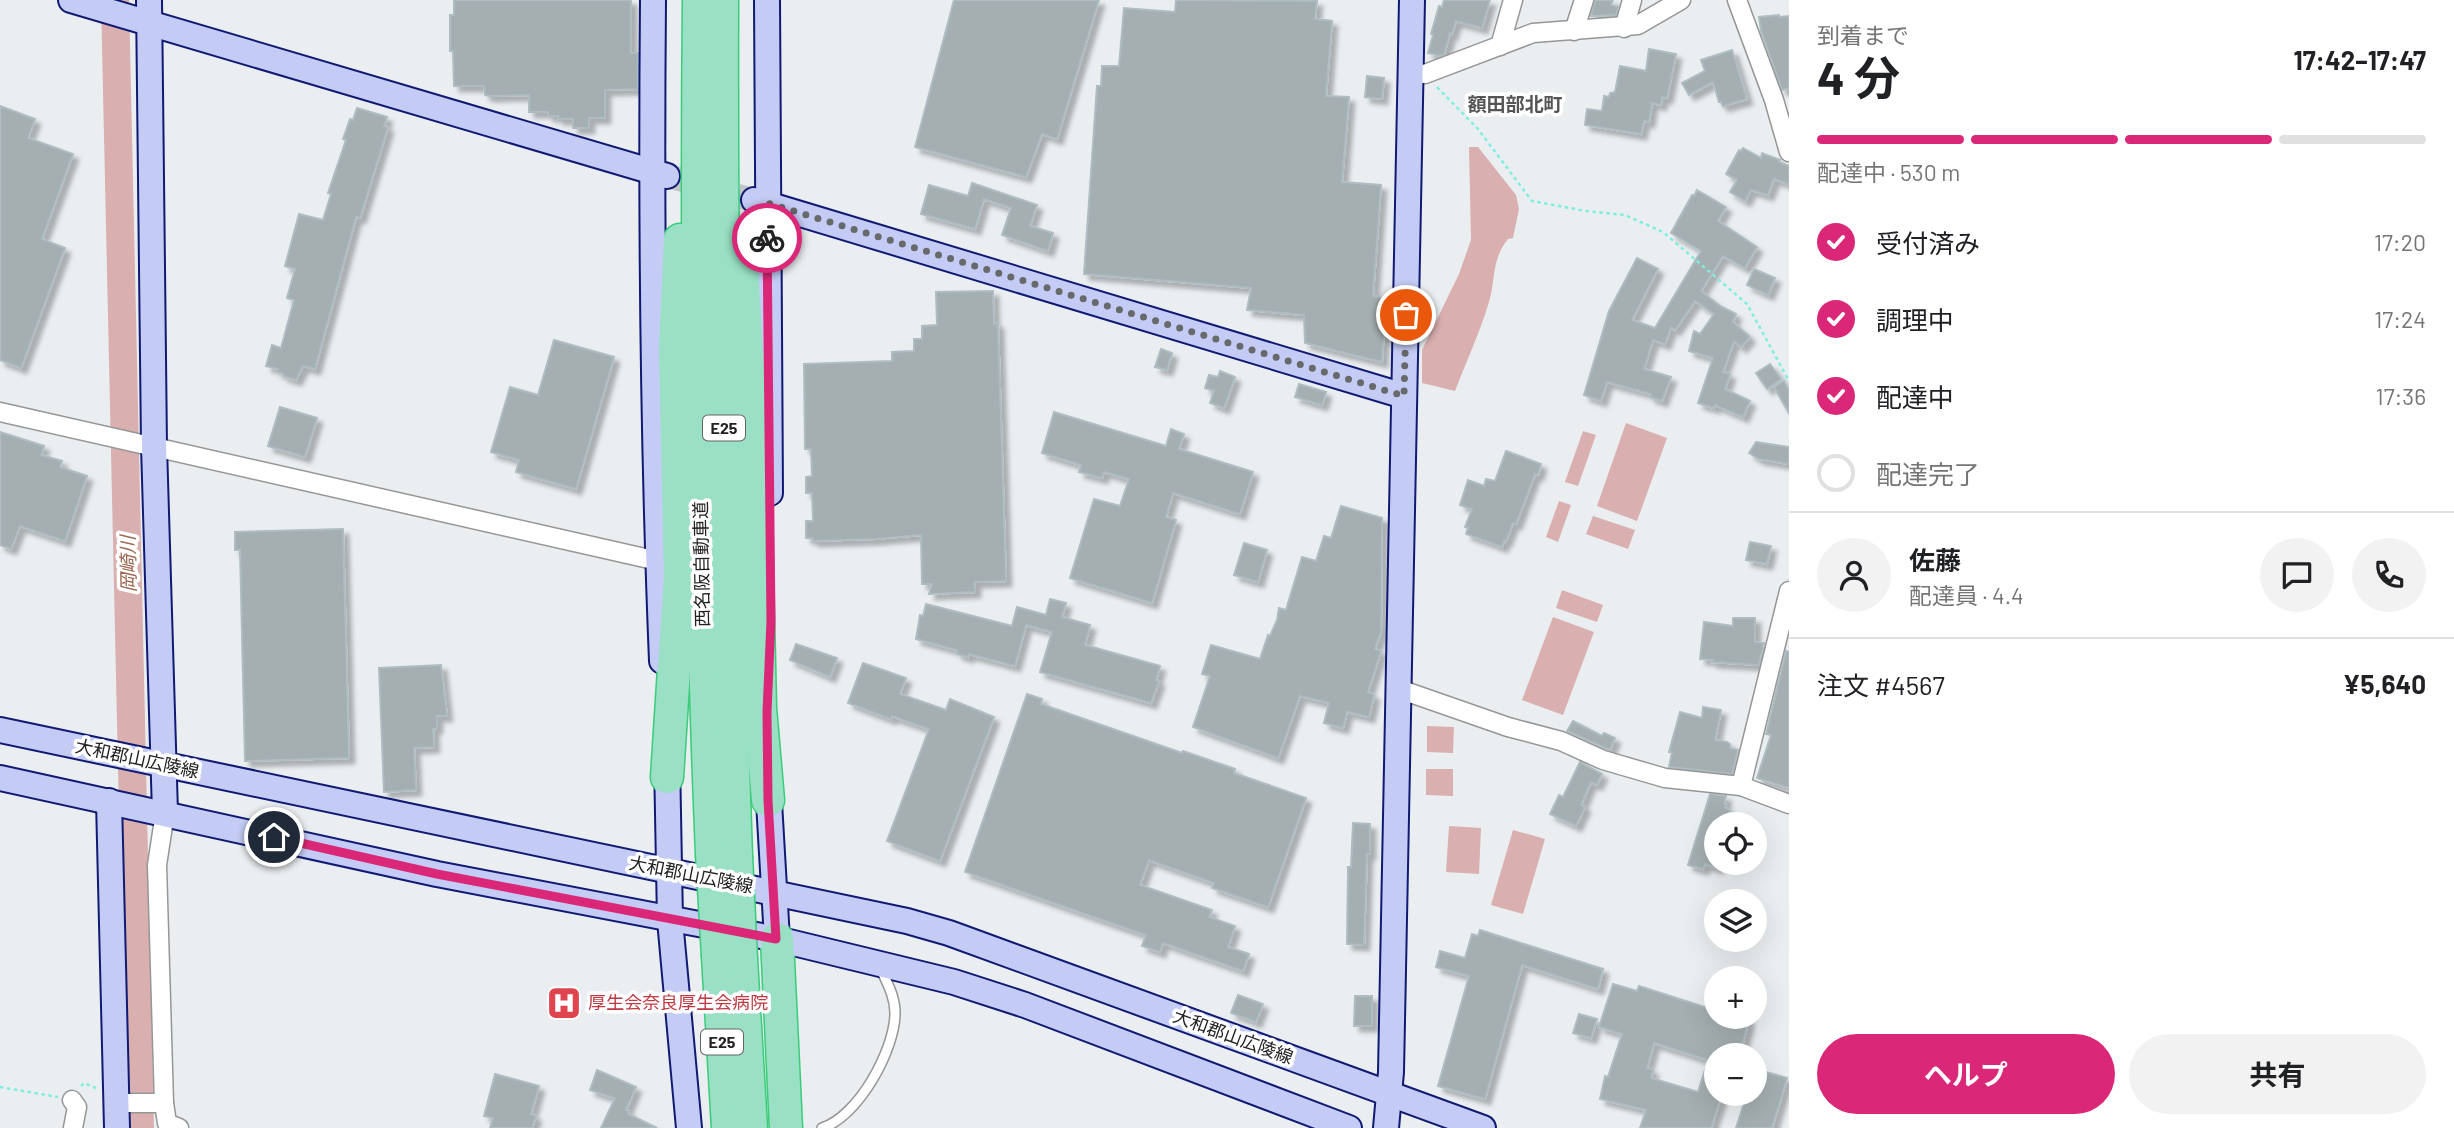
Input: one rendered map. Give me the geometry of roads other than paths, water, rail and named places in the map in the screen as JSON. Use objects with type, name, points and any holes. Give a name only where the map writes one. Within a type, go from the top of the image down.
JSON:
[{"type":"highway","points":[[667,777],[680,577],[675,349],[691,0]]},
{"type":"highway","points":[[714,4],[749,368],[755,483],[760,708],[768,800]]},
{"type":"highway","name":"西名阪自動車道","points":[[714,4],[728,643],[724,855],[729,958],[751,1128]]},
{"type":"highway","points":[[776,939],[789,1120]]},
{"type":"highway","name":"西名阪自動車道","points":[[725,1128],[723,1071],[729,958]]},
{"type":"street","points":[[71,0],[99,8],[146,14],[660,173]]},
{"type":"street","points":[[653,0],[660,173],[658,561],[670,920],[689,1128]]},
{"type":"street","points":[[767,0],[760,201],[771,621],[767,712],[768,800],[776,939]]},
{"type":"street","points":[[1500,46],[1513,0]]},
{"type":"street","points":[[1574,31],[1584,0]]},
{"type":"street","points":[[1624,28],[1632,0]]},
{"type":"street","points":[[1419,74],[1533,33],[1638,25],[1681,0]]},
{"type":"street","points":[[1737,0],[1774,100],[1789,152]]},
{"type":"street","points":[[1386,1128],[1391,1072],[1404,396],[1419,74],[1417,6]]},
{"type":"street","points":[[146,14],[151,445],[160,764],[157,865],[164,1102],[167,1123],[179,1128]]},
{"type":"street","points":[[760,201],[1404,396]]},
{"type":"street","points":[[0,412],[658,561]]},
{"type":"street","points":[[1741,786],[1789,591]]},
{"type":"street","points":[[1399,689],[1508,727],[1561,741],[1603,760],[1665,778],[1741,786],[1789,804]]},
{"type":"street","name":"大和郡山広陵線","points":[[0,730],[774,892],[950,933],[1483,1128]]},
{"type":"street","points":[[1,782],[113,802],[437,874],[776,939],[954,982],[1025,1005],[1349,1128]]},
{"type":"street","points":[[113,802],[117,1128]]},
{"type":"street","points":[[72,1100],[77,1107],[73,1128]]},
{"type":"street","points":[[116,1102],[164,1102]]},
{"type":"lane","points":[[822,1128],[830,1126],[862,1095],[888,1045],[895,1015],[893,994],[879,964]]},
{"type":"waterway","name":"岡崎川","points":[[115,0],[140,1128]]},
{"type":"tunnel","points":[[668,176],[753,200]]},
{"type":"place","name":"厚生会奈良厚生会病院","points":[[564,1003]]},
{"type":"district","name":"額田部北町","points":[[1515,104]]}]
